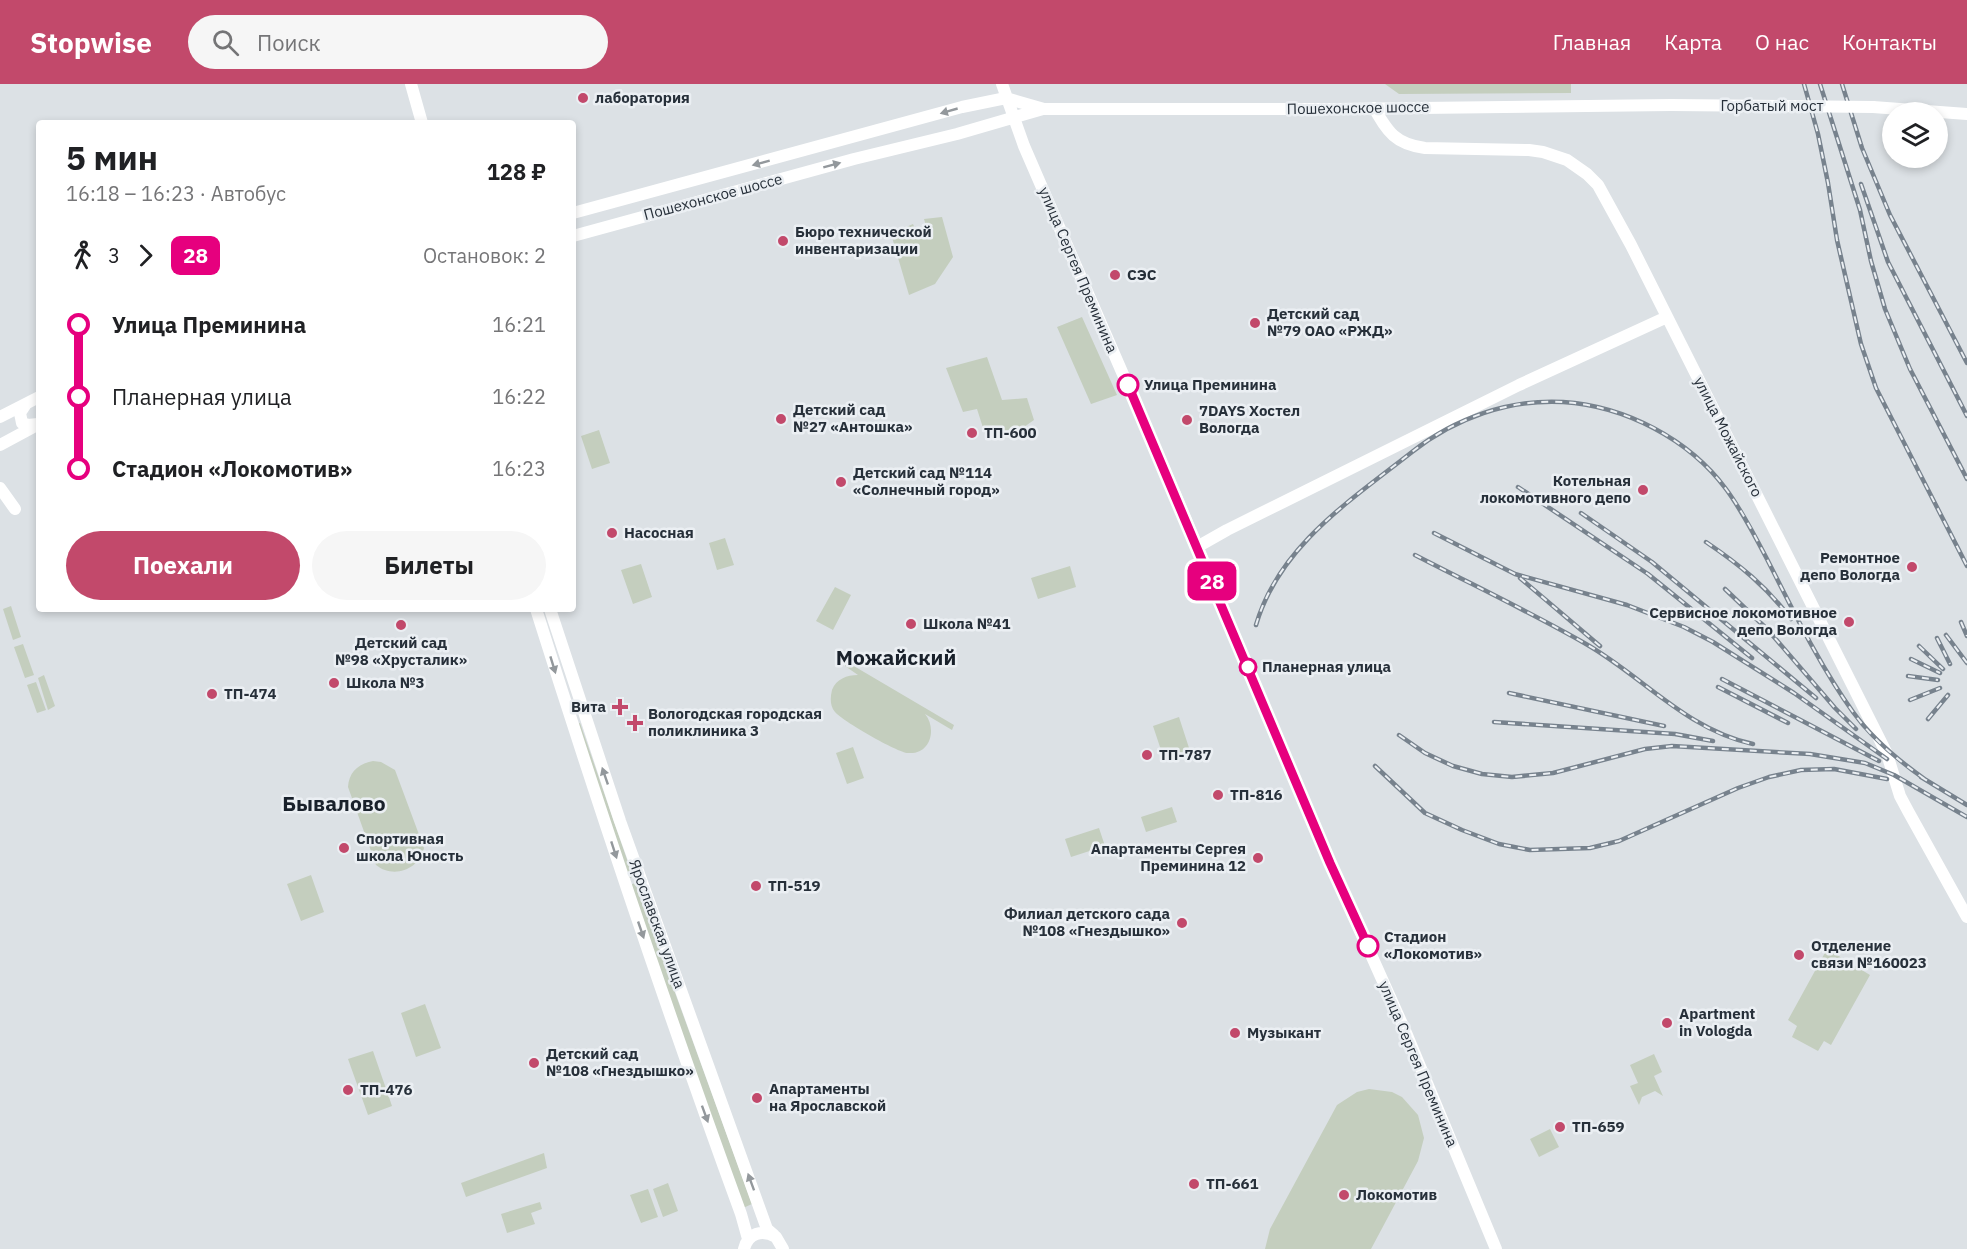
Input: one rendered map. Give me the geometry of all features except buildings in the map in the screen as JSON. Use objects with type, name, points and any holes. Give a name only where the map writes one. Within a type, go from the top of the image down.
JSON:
[{"type":"main road","points":[[411,84],[421,120]]},
{"type":"main road","points":[[1002,84],[1013,118]]},
{"type":"main road","name":"Пошехонское шоссе","points":[[576,212],[962,107],[1006,98],[1044,109],[1336,109],[1671,105]]},
{"type":"main road","name":"Горбатый мост","points":[[1671,105],[1873,107],[1967,113]]},
{"type":"main road","name":"улица Можайского","points":[[1374,108],[1390,133],[1407,145],[1425,148],[1529,150],[1556,156],[1579,167],[1593,179],[1606,199],[1667,317],[1887,754],[1900,796],[1967,917]]},
{"type":"main road","name":"Пошехонское шоссе","points":[[576,235],[1044,109]]},
{"type":"main road","name":"улица Сергея Преминина","points":[[1013,118],[1330,863],[1407,1035],[1496,1249]]},
{"type":"main road","points":[[848,139],[854,159]]},
{"type":"main road","points":[[1197,547],[1519,385],[1667,317]]},
{"type":"main road","points":[[0,417],[36,398]]},
{"type":"main road","points":[[26,404],[20,412],[22,423],[36,424]]},
{"type":"main road","points":[[0,444],[36,426]]},
{"type":"main road","points":[[0,488],[15,509]]},
{"type":"main road","name":"Ярославская улица","points":[[537,612],[647,949],[741,1214],[746,1244]]},
{"type":"main road","name":"Ярославская улица","points":[[551,612],[640,878],[767,1228],[780,1241],[783,1249]]},
{"type":"main road","points":[[746,1244],[754,1234],[762,1232],[774,1235]]},
{"type":"green space","points":[[1385,84],[1571,84],[1571,93],[1399,94]]},
{"type":"green space","points":[[942,217],[953,257],[935,284],[909,295],[891,234],[913,224],[919,238],[929,236],[924,219]]},
{"type":"green space","points":[[1082,317],[1117,395],[1091,404],[1057,327]]},
{"type":"green space","points":[[987,357],[1002,400],[1027,398],[1034,420],[1024,427],[986,437],[977,409],[963,412],[946,368]]},
{"type":"green space","points":[[599,430],[610,463],[592,469],[581,436]]},
{"type":"green space","points":[[725,538],[734,565],[717,570],[709,543]]},
{"type":"green space","points":[[641,564],[652,597],[633,604],[621,570]]},
{"type":"green space","points":[[1070,566],[1076,587],[1038,599],[1031,578]]},
{"type":"green space","points":[[835,587],[851,595],[833,630],[816,621]]},
{"type":"green space","points":[[11,606],[21,637],[13,640],[3,609]]},
{"type":"green space","points":[[23,644],[34,675],[25,678],[14,647]]},
{"type":"green space","points":[[847,662],[954,725],[952,730],[925,714],[931,726],[930,740],[922,750],[908,753],[882,742],[848,722],[835,712],[831,699],[832,690],[839,680],[858,675],[845,666]]},
{"type":"green space","points":[[44,675],[55,706],[48,710],[38,678]]},
{"type":"green space","points":[[36,682],[46,710],[37,713],[27,685]]},
{"type":"green space","points":[[1179,717],[1190,751],[1164,759],[1153,726]]},
{"type":"green space","points":[[580,723],[633,877],[627,879],[574,725]]},
{"type":"green space","points":[[853,747],[864,778],[847,784],[836,753]]},
{"type":"green space","points":[[373,761],[381,762],[395,770],[424,848],[417,862],[397,872],[376,865],[348,787],[350,777],[355,770]]},
{"type":"green space","points":[[1172,807],[1177,822],[1146,832],[1141,817]]},
{"type":"green space","points":[[1099,828],[1105,846],[1071,857],[1065,839]]},
{"type":"green space","points":[[311,875],[324,912],[301,921],[287,884]]},
{"type":"green space","points":[[635,883],[752,1204],[743,1208],[630,885]]},
{"type":"green space","points":[[1827,949],[1870,975],[1831,1045],[1824,1041],[1818,1051],[1792,1037],[1797,1026],[1788,1020]]},
{"type":"green space","points":[[425,1004],[441,1048],[416,1057],[401,1013]]},
{"type":"green space","points":[[373,1051],[392,1106],[368,1115],[348,1059]]},
{"type":"green space","points":[[1654,1054],[1662,1072],[1654,1076],[1663,1096],[1655,1091],[1642,1097],[1639,1105],[1630,1086],[1638,1083],[1630,1065]]},
{"type":"green space","name":"Локомотив","points":[[1369,1089],[1392,1092],[1402,1097],[1418,1115],[1424,1138],[1418,1161],[1371,1249],[1265,1249],[1270,1229],[1337,1105],[1357,1092]]},
{"type":"green space","points":[[1550,1129],[1559,1147],[1539,1157],[1530,1139]]},
{"type":"green space","points":[[544,1153],[547,1168],[466,1197],[461,1183]]},
{"type":"green space","points":[[668,1183],[678,1211],[663,1217],[653,1189]]},
{"type":"green space","points":[[648,1189],[658,1217],[641,1223],[630,1195]]},
{"type":"green space","points":[[540,1202],[542,1209],[531,1213],[535,1224],[507,1233],[501,1214]]},
{"type":"railway","points":[[1804,84],[1818,134],[1837,240],[1861,344],[1876,388],[1967,566]]},
{"type":"railway","points":[[1820,84],[1860,210],[1871,261],[1885,309],[1910,369],[1967,479]]},
{"type":"railway","points":[[1842,84],[1862,148],[1890,215],[1967,363]]},
{"type":"railway","points":[[1861,184],[1888,262],[1967,416]]},
{"type":"railway","points":[[1256,625],[1267,597],[1299,548],[1365,488],[1446,429],[1483,413],[1523,404],[1563,402],[1609,410],[1654,428],[1694,455],[1711,471],[1744,516],[1819,658],[1853,712],[1887,749],[1926,780]]},
{"type":"railway","points":[[1518,487],[1648,574],[1752,658]]},
{"type":"railway","points":[[1581,513],[1652,562],[1816,698]]},
{"type":"railway","points":[[1434,533],[1515,574],[1627,605],[1684,627],[1713,642],[1794,693],[1887,759]]},
{"type":"railway","points":[[1706,542],[1752,577],[1791,619]]},
{"type":"railway","points":[[1415,555],[1586,644],[1686,715],[1707,727],[1753,744]]},
{"type":"railway","points":[[1520,578],[1600,646]]},
{"type":"railway","points":[[1725,589],[1768,630],[1856,729]]},
{"type":"railway","points":[[1961,622],[1967,636]]},
{"type":"railway","points":[[1946,635],[1967,663]]},
{"type":"railway","points":[[1937,638],[1950,664]]},
{"type":"railway","points":[[1919,646],[1943,669]]},
{"type":"railway","points":[[1911,659],[1940,673]]},
{"type":"railway","points":[[1908,676],[1938,680]]},
{"type":"railway","points":[[1722,679],[1879,761]]},
{"type":"railway","points":[[1718,687],[1788,723]]},
{"type":"railway","points":[[1910,700],[1940,688]]},
{"type":"railway","points":[[1509,693],[1664,726]]},
{"type":"railway","points":[[1928,719],[1948,695]]},
{"type":"railway","points":[[1494,722],[1675,734],[1713,741]]},
{"type":"railway","points":[[1399,735],[1425,753],[1453,766],[1482,774],[1512,777],[1553,773],[1645,749],[1672,746],[1810,754],[1865,763],[1894,775],[1967,817]]},
{"type":"railway","points":[[1375,766],[1425,813],[1499,844],[1530,850],[1590,848],[1619,841],[1738,788],[1769,777],[1801,770],[1834,769],[1887,779]]},
{"type":"railway","points":[[1921,777],[1967,805]]},
{"type":"bus line","name":"28","points":[[1128,385],[1330,863],[1368,946]]},
{"type":"place","name":"лаборатория","points":[[583,98]]},
{"type":"place","name":"Бюро технической инвентаризации","points":[[783,241]]},
{"type":"place","name":"СЭС","points":[[1115,275]]},
{"type":"place","name":"Детский сад №79 ОАО «РЖД»","points":[[1255,323]]},
{"type":"place","name":"Улица Преминина","points":[[1128,385]]},
{"type":"place","name":"Детский сад №27 «Антошка»","points":[[781,419]]},
{"type":"place","name":"7DAYS Хостел Вологда","points":[[1187,420]]},
{"type":"place","name":"ТП-600","points":[[972,433]]},
{"type":"place","name":"Детский сад №114 «Солнечный город»","points":[[841,482]]},
{"type":"place","name":"Котельная локомотивного депо","points":[[1643,490]]},
{"type":"place","name":"Насосная","points":[[612,533]]},
{"type":"place","name":"Ремонтное депо Вологда","points":[[1912,567]]},
{"type":"place","name":"Сервисное локомотивное депо Вологда","points":[[1849,622]]},
{"type":"place","name":"Школа №41","points":[[911,624]]},
{"type":"place","name":"Детский сад №98 «Хрусталик»","points":[[401,625]]},
{"type":"place","name":"Планерная улица","points":[[1248,667]]},
{"type":"place","name":"Школа №3","points":[[334,683]]},
{"type":"place","name":"ТП-474","points":[[212,694]]},
{"type":"place","name":"Вита","points":[[620,707]]},
{"type":"place","name":"Вологодская городская поликлиника 3","points":[[635,723]]},
{"type":"place","name":"ТП-787","points":[[1147,755]]},
{"type":"place","name":"ТП-816","points":[[1218,795]]},
{"type":"place","name":"Спортивная школа Юность","points":[[344,848]]},
{"type":"place","name":"Апартаменты Сергея Преминина 12","points":[[1258,858]]},
{"type":"place","name":"ТП-519","points":[[756,886]]},
{"type":"place","name":"Филиал детского сада №108 «Гнездышко»","points":[[1182,923]]},
{"type":"place","name":"Стадион «Локомотив»","points":[[1368,946]]},
{"type":"place","name":"Отделение связи №160023","points":[[1799,955]]},
{"type":"place","name":"Apartment in Vologda","points":[[1667,1023]]},
{"type":"place","name":"Музыкант","points":[[1235,1033]]},
{"type":"place","name":"Детский сад №108 «Гнездышко»","points":[[534,1063]]},
{"type":"place","name":"ТП-476","points":[[348,1090]]},
{"type":"place","name":"Апартаменты на Ярославской","points":[[757,1098]]},
{"type":"place","name":"ТП-659","points":[[1560,1127]]},
{"type":"place","name":"ТП-661","points":[[1194,1184]]},
{"type":"place","name":"Локомотив","points":[[1344,1195]]},
{"type":"district","name":"Можайский","points":[[896,658]]},
{"type":"district","name":"Бывалово","points":[[334,804]]}]
